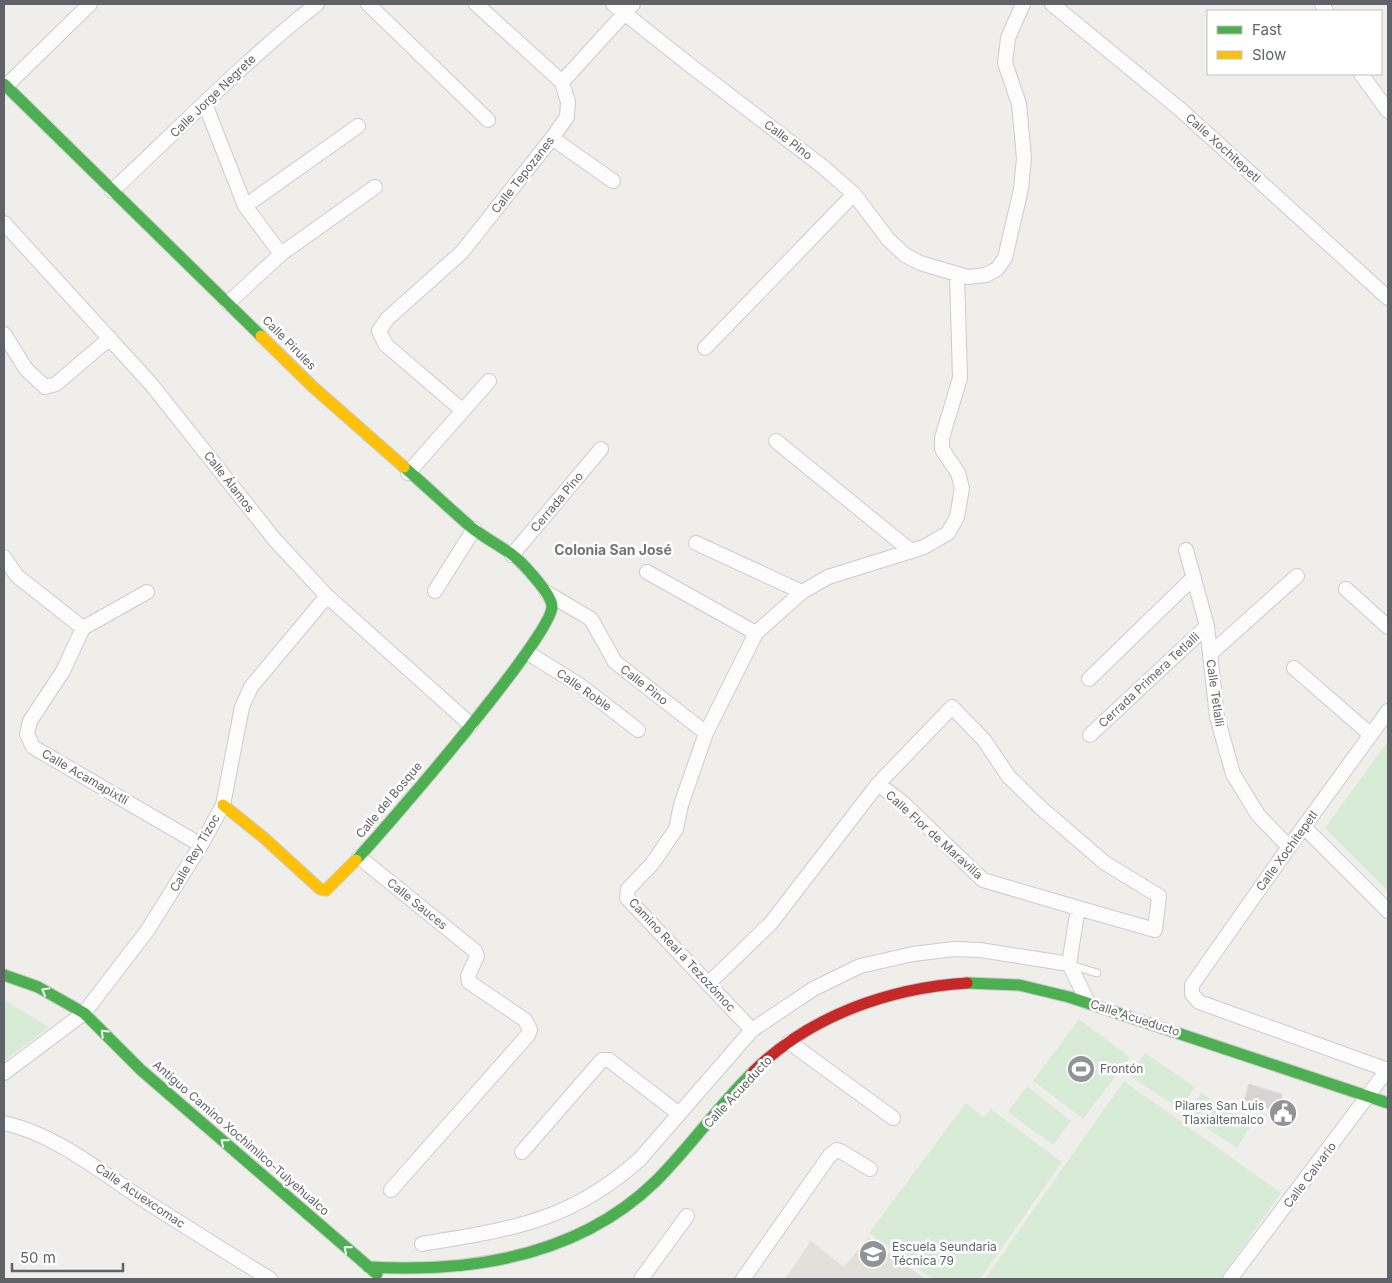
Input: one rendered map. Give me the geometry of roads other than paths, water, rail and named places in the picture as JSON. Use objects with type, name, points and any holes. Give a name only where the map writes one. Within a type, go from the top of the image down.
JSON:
[{"type":"street","points":[[5,85],[90,4]]},
{"type":"street","name":"Calle Jorge Negrete","points":[[112,191],[248,61],[317,4]]},
{"type":"street","points":[[368,4],[488,120]]},
{"type":"street","points":[[476,4],[562,82],[629,8]]},
{"type":"street","name":"Calle Pino","points":[[613,4],[629,8],[691,66],[822,166],[854,194],[888,239],[905,255],[920,263],[957,276]]},
{"type":"street","points":[[957,276],[986,275],[997,269],[1005,258],[1021,189],[1024,158],[1019,104],[1005,63],[1008,38],[1023,4]]},
{"type":"street","name":"Calle Xochitepetl","points":[[1052,4],[1181,110],[1388,298]]},
{"type":"street","points":[[1362,75],[1388,111]]},
{"type":"street","name":"Calle Tepozanes","points":[[462,410],[386,345],[379,331],[387,319],[462,252],[552,138],[567,117],[568,102],[562,82]]},
{"type":"street","name":"Calle Pirules","points":[[5,85],[313,386],[408,473],[474,529],[512,555],[547,593]]},
{"type":"street","points":[[205,104],[245,206],[282,254]]},
{"type":"street","points":[[245,206],[358,126]]},
{"type":"street","points":[[552,138],[613,181]]},
{"type":"street","points":[[228,303],[282,254],[375,187]]},
{"type":"street","points":[[705,348],[854,194]]},
{"type":"street","name":"Calle Álamos","points":[[4,223],[151,384],[275,540],[327,596],[471,725]]},
{"type":"street","name":"Camino Real a Tezozómoc","points":[[752,1030],[627,898],[628,888],[652,864],[676,829],[681,805],[706,733],[756,633],[802,592],[828,578],[924,547],[948,533],[961,504],[962,488],[958,473],[942,449],[942,438],[960,378],[957,276]]},
{"type":"street","points":[[4,334],[26,369],[45,387],[56,384],[110,338]]},
{"type":"street","points":[[408,473],[462,410],[489,382]]},
{"type":"street","points":[[776,441],[911,551]]},
{"type":"street","name":"Cerrada Pino","points":[[512,555],[601,449]]},
{"type":"street","points":[[435,591],[474,529]]},
{"type":"street","points":[[696,543],[802,592]]},
{"type":"street","name":"Calle Tetlalli","points":[[1186,550],[1207,626],[1217,717],[1233,774],[1258,815],[1289,847]]},
{"type":"street","points":[[4,557],[17,576],[83,628],[147,592]]},
{"type":"street","points":[[647,572],[756,633]]},
{"type":"street","points":[[1210,654],[1297,576]]},
{"type":"street","points":[[1090,679],[1194,578]]},
{"type":"street","points":[[1346,589],[1388,627]]},
{"type":"street","name":"Calle Pino","points":[[547,593],[591,618],[615,662],[706,733]]},
{"type":"street","name":"Calle del Bosque","points":[[222,804],[263,837],[320,889],[326,890],[333,886],[471,725],[528,653],[550,617],[552,606],[547,593]]},
{"type":"street","name":"Calle Rey Tizoc","points":[[4,1074],[84,1013],[148,931],[201,845],[222,804],[242,707],[251,687],[327,596]]},
{"type":"street","name":"Cerrada Primera Tetlalli","points":[[1090,735],[1207,626]]},
{"type":"street","name":"Calle Acamapixtli","points":[[83,628],[63,671],[30,722],[27,734],[33,747],[201,845]]},
{"type":"street","name":"Calle Roble","points":[[528,653],[581,686],[638,730]]},
{"type":"street","points":[[1294,668],[1371,735]]},
{"type":"street","name":"Calle Flor de Maravilla","points":[[952,708],[984,740],[1010,777],[1040,808],[1106,863],[1159,896],[1155,930],[983,880],[902,802],[878,784],[952,708]]},
{"type":"street","name":"Calle Xochitepetl","points":[[1388,711],[1192,985],[1192,994],[1199,1002],[1388,1069]]},
{"type":"street","points":[[709,983],[771,923],[878,784]]},
{"type":"street","points":[[1304,827],[1388,911]]},
{"type":"street","name":"Calle Sauces","points":[[359,856],[475,951],[477,956],[468,976],[469,982],[525,1020],[530,1030],[528,1035],[391,1190]]},
{"type":"street","points":[[1078,908],[1069,964],[1088,1002]]},
{"type":"street","points":[[422,1244],[511,1229],[555,1215],[619,1178],[640,1159],[752,1030],[813,989],[860,966],[913,954],[954,949],[980,950],[1069,964]]},
{"type":"street","name":"Antiguo Camino Xochimilco-Tulyehualco","points":[[4,975],[38,987],[84,1013],[141,1070],[368,1267],[385,1279]]},
{"type":"street","name":"Calle Acueducto","points":[[368,1267],[395,1270],[481,1264],[550,1246],[605,1221],[662,1174],[767,1059],[789,1042],[827,1018],[866,1000],[920,987],[977,981],[1020,986],[1088,1002],[1388,1103]]},
{"type":"street","points":[[789,1042],[892,1118]]},
{"type":"street","points":[[522,1152],[602,1060],[609,1060],[678,1113]]},
{"type":"street","name":"Calle Calvario","points":[[1230,1279],[1388,1069]]},
{"type":"street","name":"Calle Acuexcomac","points":[[4,1123],[20,1127],[86,1160],[145,1201],[270,1279]]},
{"type":"street","points":[[743,1279],[830,1155],[837,1150],[870,1169]]},
{"type":"street","points":[[641,1279],[687,1216]]},
{"type":"lane","points":[[1069,964],[1097,973]]},
{"type":"place","name":"Frontón","points":[[1081,1069]]},
{"type":"place","name":"Pilares San Luis Tlaxialtemalco","points":[[1283,1113]]},
{"type":"place","name":"Escuela Seundaria Técnica 79","points":[[873,1254]]},
{"type":"district","name":"Colonia San José","points":[[613,550]]}]
